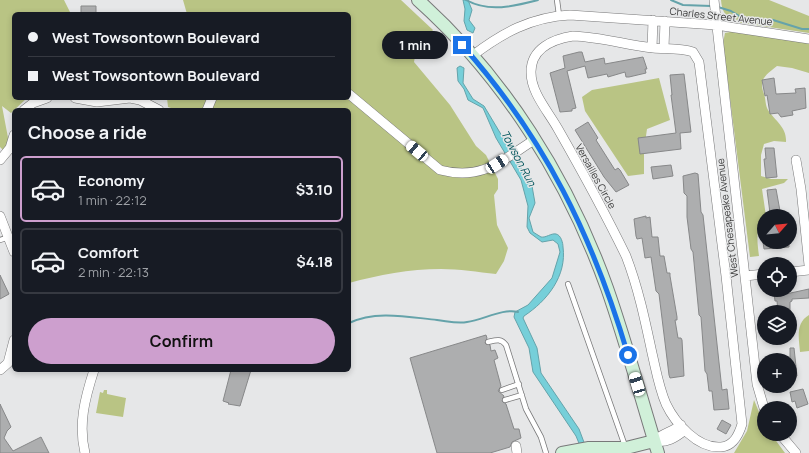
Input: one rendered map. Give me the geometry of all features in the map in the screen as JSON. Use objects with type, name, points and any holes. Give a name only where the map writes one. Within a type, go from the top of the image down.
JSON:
[{"type":"main road","points":[[418,0],[472,56],[505,96],[534,140],[567,197],[599,267],[619,326],[658,453]]},
{"type":"main road","points":[[565,453],[588,448],[626,448],[654,441]]},
{"type":"street","name":"West Chesapeake Avenue","points":[[714,4],[757,384],[762,401]]},
{"type":"street","name":"Charles Street Avenue","points":[[472,56],[515,28],[536,20],[559,15],[583,15],[716,25],[809,39]]},
{"type":"street","points":[[652,48],[653,20]]},
{"type":"street","points":[[664,48],[665,21]]},
{"type":"street","name":"Versailles Circle","points":[[592,36],[652,48],[687,50],[693,52],[699,62],[726,276],[742,424],[737,438],[724,447],[706,445],[683,428],[666,404],[633,274],[626,256],[557,128],[540,101],[533,85],[531,72],[532,62],[536,54],[549,43],[564,37],[592,36]]},
{"type":"street","points":[[351,96],[440,170],[455,174],[476,173],[497,164],[534,140]]},
{"type":"street","points":[[27,108],[42,100]]},
{"type":"street","points":[[86,100],[97,102],[114,100]]},
{"type":"street","points":[[140,100],[155,108]]},
{"type":"street","points":[[0,160],[10,148],[12,141]]},
{"type":"street","points":[[796,160],[801,189],[809,265]]},
{"type":"street","points":[[0,216],[3,240],[12,250]]},
{"type":"street","points":[[797,271],[809,270]]},
{"type":"street","points":[[745,276],[757,275]]},
{"type":"street","points":[[0,370],[8,363],[12,348]]},
{"type":"street","points":[[85,453],[82,437],[82,417],[86,395],[93,372]]},
{"type":"street","points":[[654,441],[661,442],[674,439],[683,428]]},
{"type":"street","points":[[786,441],[796,453]]},
{"type":"lane","points":[[557,0],[559,15]]},
{"type":"lane","points":[[568,284],[626,448]]},
{"type":"lane","points":[[488,342],[498,339],[503,340],[506,345],[522,395],[546,453]]},
{"type":"lane","points":[[502,390],[519,384]]},
{"type":"lane","points":[[505,400],[522,395]]},
{"type":"green space","points":[[0,0],[64,0],[70,12],[12,12],[12,100],[25,100],[16,108],[12,108],[11,113],[2,106],[9,143],[4,151],[0,147]]},
{"type":"green space","points":[[183,0],[401,0],[433,30],[416,51],[414,62],[450,105],[476,146],[486,155],[498,179],[498,189],[494,195],[497,225],[508,248],[504,261],[496,274],[429,269],[394,273],[351,282],[351,108],[168,107],[167,100],[351,100],[351,12],[186,12]]},
{"type":"green space","points":[[721,0],[769,0],[809,16],[809,33],[735,22],[725,13],[722,8]]},
{"type":"green space","points":[[735,31],[809,43],[809,73],[792,68],[777,66],[766,75],[762,85],[767,108],[783,128],[786,142],[774,141],[764,144],[761,155],[761,176],[771,179],[788,179],[784,183],[762,189],[765,209],[757,209],[757,249],[758,249],[759,256],[750,257],[723,43],[725,33]]},
{"type":"green space","points":[[659,78],[670,120],[647,129],[644,150],[644,174],[628,176],[585,111],[582,97],[592,90]]},
{"type":"green space","points":[[809,315],[809,351],[800,352],[800,327],[805,318]]},
{"type":"green space","points":[[104,390],[107,390],[107,394],[126,398],[123,417],[96,413],[100,392],[103,393]]},
{"type":"green space","points":[[754,400],[757,407],[757,441],[776,441],[785,453],[734,453],[747,431]]},
{"type":"water","points":[[463,0],[468,0],[472,10],[469,20],[475,28],[473,33],[467,30],[464,21],[465,9]]},
{"type":"water","name":"Towson Run","points":[[460,66],[464,68],[463,83],[473,99],[484,106],[532,186],[535,203],[529,218],[533,232],[541,237],[556,234],[562,241],[562,268],[554,287],[540,303],[523,318],[537,348],[541,373],[579,429],[588,453],[583,453],[576,436],[533,372],[529,348],[514,317],[515,312],[528,305],[552,278],[560,252],[558,244],[553,240],[542,242],[530,233],[527,227],[528,206],[521,180],[496,138],[483,108],[468,100],[464,89],[458,81],[457,68]]},
{"type":"building","points":[[81,6],[96,6],[96,12],[81,12]]},
{"type":"building","points":[[582,52],[585,62],[604,58],[605,64],[643,57],[647,69],[645,69],[646,73],[626,77],[625,72],[608,77],[607,74],[588,78],[585,66],[567,71],[576,108],[572,109],[572,111],[560,112],[550,73],[565,68],[563,56]]},
{"type":"building","points":[[684,74],[691,132],[680,133],[681,149],[640,154],[638,138],[676,133],[670,75]]},
{"type":"building","points":[[774,78],[776,94],[796,93],[795,89],[805,88],[806,108],[792,111],[793,115],[781,117],[778,113],[770,114],[767,95],[765,96],[762,80]]},
{"type":"building","points":[[588,122],[598,138],[596,140],[615,170],[618,168],[620,170],[629,185],[616,192],[604,177],[575,130]]},
{"type":"building","points":[[765,148],[774,148],[777,177],[766,178],[764,159],[766,159]]},
{"type":"building","points":[[671,165],[673,176],[653,179],[651,167]]},
{"type":"building","points":[[695,173],[698,174],[701,212],[703,215],[722,390],[727,389],[729,409],[714,410],[712,391],[709,391],[707,374],[705,371],[701,317],[699,315],[693,252],[691,249],[687,217],[687,196],[684,193],[683,176]]},
{"type":"building","points":[[776,189],[780,209],[769,209],[767,190]]},
{"type":"building","points":[[646,216],[646,218],[650,217],[652,237],[658,237],[660,256],[664,256],[667,273],[670,273],[677,317],[677,320],[675,320],[678,338],[681,338],[682,340],[684,376],[670,378],[669,375],[659,294],[656,291],[651,257],[645,258],[642,238],[637,239],[636,236],[634,219]]},
{"type":"building","points":[[0,275],[9,294],[0,299]]},
{"type":"building","points":[[809,289],[809,298],[792,299],[790,305],[777,305],[777,301],[775,301],[775,297],[797,297],[797,292]]},
{"type":"building","points":[[486,335],[487,338],[485,343],[490,345],[491,351],[495,350],[498,358],[494,360],[501,386],[498,391],[504,396],[502,401],[506,404],[514,429],[519,429],[521,438],[512,442],[510,447],[490,453],[437,453],[410,358]]},
{"type":"building","points":[[790,348],[794,348],[795,353],[790,353]]},
{"type":"building","points":[[230,372],[250,372],[240,406],[228,404],[229,403],[223,401]]},
{"type":"building","points":[[803,389],[808,404],[797,408],[797,401],[792,401],[790,393],[797,393],[797,390]]},
{"type":"building","points":[[0,404],[11,427],[7,431],[4,438],[13,451],[41,437],[49,453],[0,453]]},
{"type":"building","points":[[722,420],[731,425],[726,434],[717,429]]},
{"type":"waterway","points":[[466,0],[475,4],[493,7],[511,6],[538,0]]},
{"type":"waterway","points":[[671,0],[683,5],[711,6]]},
{"type":"waterway","points":[[718,7],[731,11],[749,22],[773,20],[802,29],[809,29]]},
{"type":"waterway","points":[[351,322],[370,317],[392,316],[415,317],[463,323],[499,313],[512,311],[518,312]]},
{"type":"route","points":[[462,45],[486,72],[513,107],[558,179],[579,219],[599,267],[628,355]]}]
